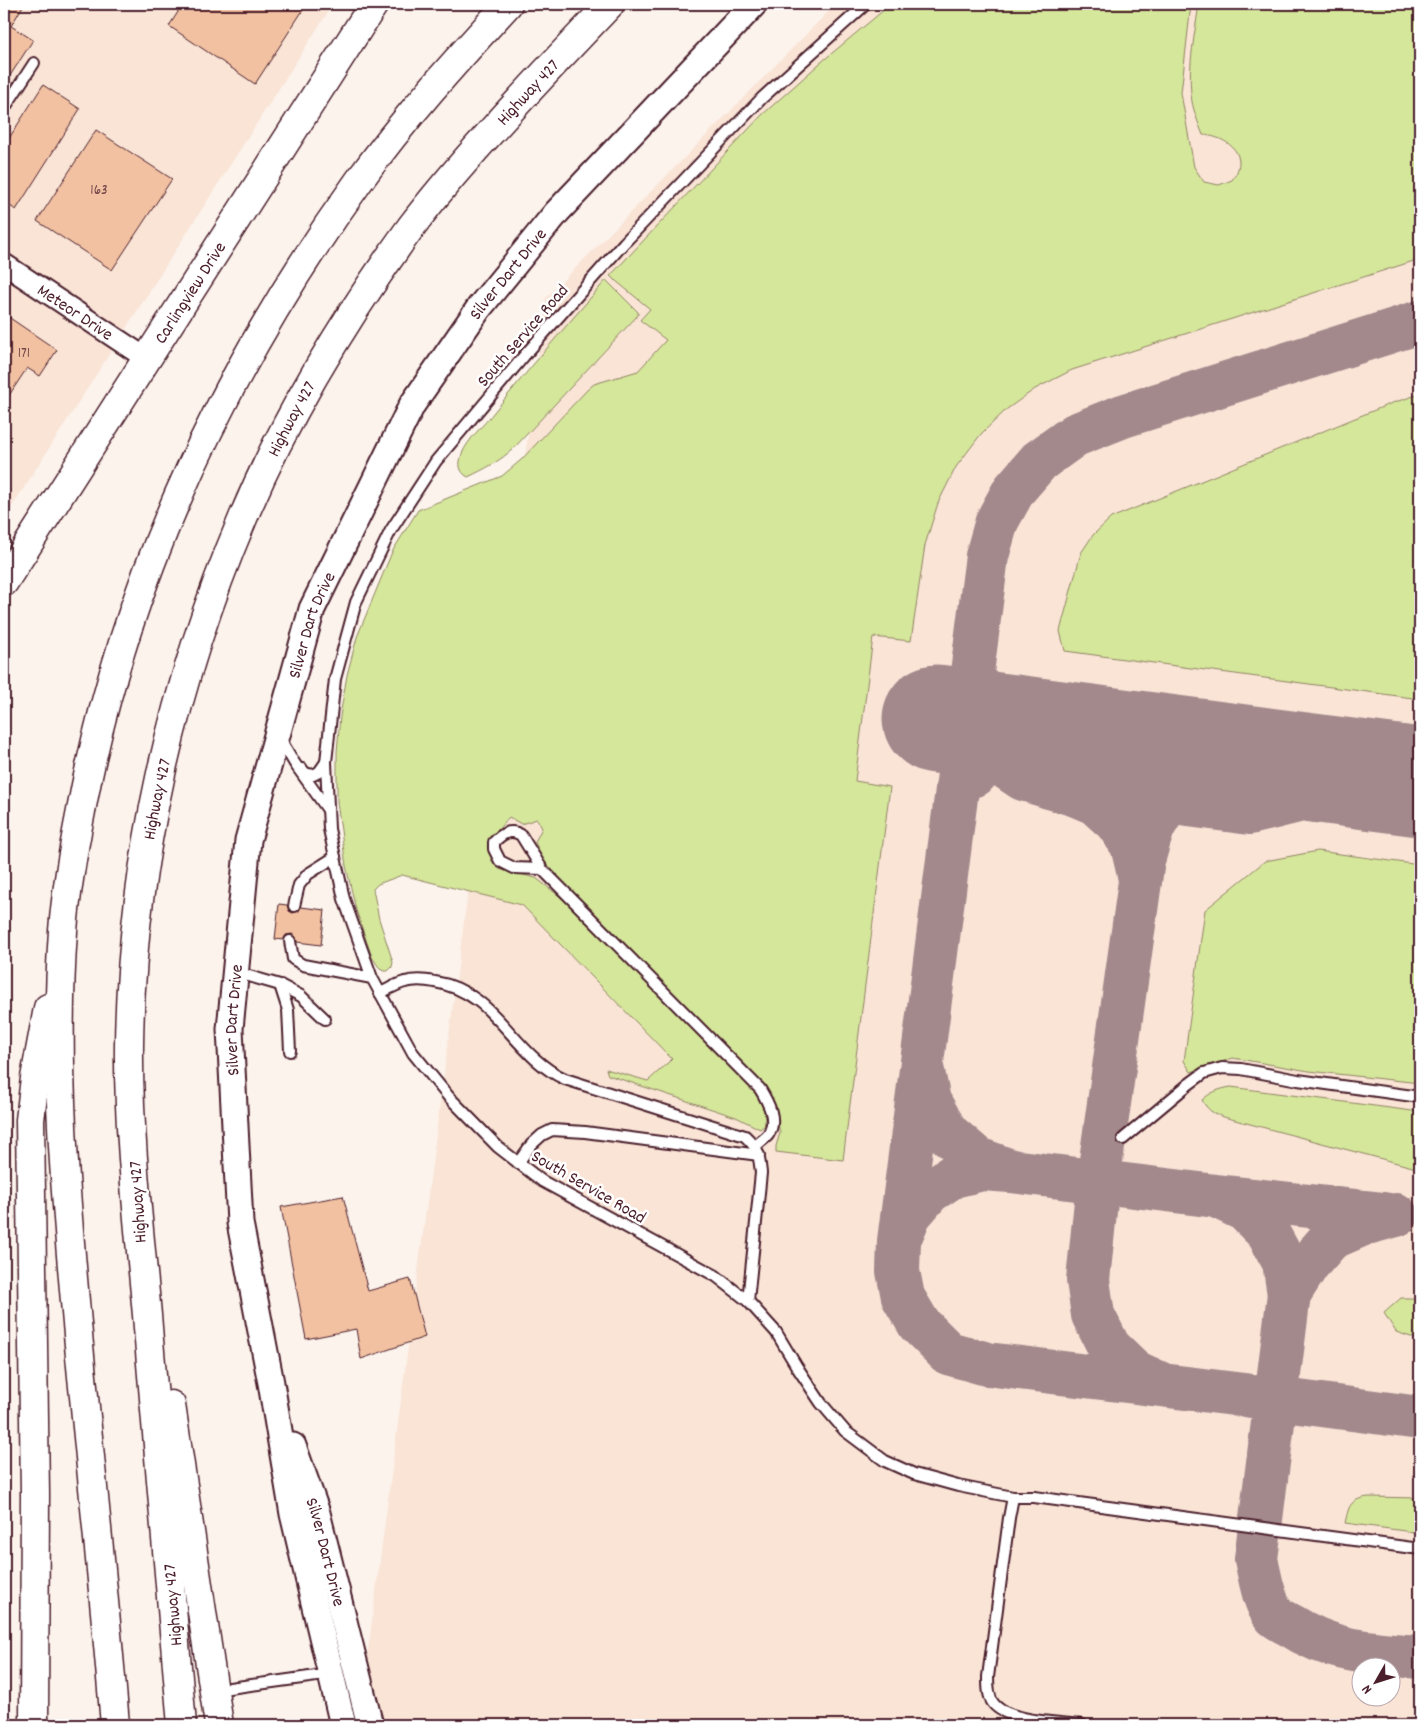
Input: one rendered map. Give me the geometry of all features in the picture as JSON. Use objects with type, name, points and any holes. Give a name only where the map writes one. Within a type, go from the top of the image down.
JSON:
[{"type":"main road","name":"Carlingview Drive","points":[[4,582],[374,4]]},
{"type":"main road","points":[[34,1725],[35,1494],[30,1120],[35,1078],[63,928],[73,851],[92,752],[118,655],[150,560],[180,488],[214,417],[279,301],[361,177],[427,95],[508,4]]},
{"type":"main road","name":"Highway 427","points":[[182,1725],[136,1197],[129,1050],[136,930],[146,857],[164,761],[191,661],[220,575],[244,515],[276,446],[314,376],[360,301],[414,224],[463,163],[534,83],[610,4]]},
{"type":"main road","points":[[63,928],[60,1026],[66,1202],[114,1725]]},
{"type":"main road","points":[[136,1197],[186,1495],[219,1725]]},
{"type":"street","name":"Silver Dart Drive","points":[[343,1725],[293,1514],[240,1223],[230,1029],[248,840],[312,609],[412,405],[478,308],[557,212],[754,4]]},
{"type":"street","name":"Meteor Drive","points":[[4,264],[147,359]]},
{"type":"street","name":"Silver Dart Drive","points":[[270,1383],[317,1513],[370,1725]]},
{"type":"lane","name":"South Service Road","points":[[866,4],[762,98],[624,243],[524,356],[436,461],[391,530],[356,602],[335,679],[326,762],[328,811],[335,857],[344,899],[372,978],[413,1053],[448,1096],[498,1147],[542,1181],[716,1276],[748,1301],[776,1332],[821,1403],[845,1431],[885,1461],[914,1474],[958,1486],[1013,1497],[1034,1497],[1420,1549]]},
{"type":"lane","points":[[4,109],[34,62]]},
{"type":"lane","name":"South Service Road","points":[[277,733],[295,764],[328,811]]},
{"type":"lane","points":[[295,764],[306,773],[313,775],[319,772],[326,762]]},
{"type":"lane","points":[[542,869],[514,868],[500,862],[494,849],[494,842],[504,833],[516,832],[526,842],[542,869],[760,1089],[767,1101],[772,1116],[772,1125],[758,1151]]},
{"type":"lane","points":[[294,906],[298,885],[308,874],[335,857]]},
{"type":"lane","points":[[290,941],[294,959],[303,965],[372,978]]},
{"type":"lane","points":[[235,972],[280,985],[301,996],[325,1019]]},
{"type":"lane","points":[[380,993],[403,982],[422,980],[445,984],[472,995],[483,1004],[531,1056],[552,1073],[565,1079],[745,1136],[758,1151],[762,1173],[748,1301]]},
{"type":"lane","points":[[280,985],[288,1010],[290,1051]]},
{"type":"lane","points":[[1123,1139],[1197,1078],[1204,1073],[1222,1068],[1241,1068],[1298,1080],[1420,1096]]},
{"type":"lane","points":[[518,1163],[531,1145],[542,1135],[552,1130],[758,1151]]},
{"type":"lane","points":[[1013,1497],[989,1668],[988,1690],[993,1703],[1001,1710],[1015,1716],[1082,1725]]},
{"type":"lane","points":[[214,1690],[331,1674]]},
{"type":"shaded area","points":[[4,4],[333,4],[4,519]]},
{"type":"shaded area","points":[[836,4],[1420,4],[1420,1725],[354,1725],[362,1697],[546,298]]},
{"type":"shaded area","points":[[4,610],[6,637],[8,971],[4,1144]]},
{"type":"green space","points":[[891,4],[1191,4],[1181,93],[1194,167],[1204,182],[1219,185],[1232,180],[1238,170],[1239,162],[1238,155],[1230,144],[1217,138],[1203,135],[1193,104],[1190,71],[1199,4],[1420,4],[1420,259],[1072,370],[1035,389],[1007,409],[981,434],[956,467],[938,503],[925,545],[911,641],[873,637],[855,781],[890,787],[843,1160],[776,1152],[780,1133],[774,1107],[554,874],[542,858],[535,842],[542,828],[537,819],[521,824],[509,817],[491,838],[492,861],[499,869],[536,878],[563,899],[758,1094],[763,1104],[765,1125],[760,1129],[736,1117],[608,1075],[606,1069],[648,1081],[672,1059],[522,905],[402,875],[378,884],[373,889],[379,919],[393,962],[392,967],[388,971],[383,971],[372,957],[356,910],[346,866],[337,802],[337,752],[340,716],[347,675],[357,637],[392,552],[418,510],[502,476],[521,460],[594,384],[638,371],[666,340],[640,320],[650,309],[610,276],[762,115]]},
{"type":"green space","points":[[606,280],[638,312],[638,315],[514,448],[486,468],[468,477],[465,475],[461,470],[460,461],[468,443]]},
{"type":"green space","points":[[1420,394],[1420,699],[1065,651],[1060,631],[1081,553],[1093,535],[1111,518],[1392,403]]},
{"type":"green space","points":[[1318,851],[1420,865],[1420,1083],[1309,1071],[1233,1058],[1191,1072],[1184,1061],[1205,910],[1265,861]]},
{"type":"green space","points":[[1231,1087],[1420,1112],[1420,1169],[1220,1116],[1208,1109],[1202,1100],[1215,1091]]},
{"type":"green space","points":[[1401,1298],[1420,1298],[1420,1340],[1396,1332],[1384,1313]]},
{"type":"green space","points":[[1368,1497],[1420,1498],[1420,1533],[1345,1523],[1353,1502]]},
{"type":"building","points":[[4,4],[24,4],[11,26],[33,40],[4,85]]},
{"type":"building","points":[[177,4],[307,4],[255,84],[169,26],[178,12]]},
{"type":"building","points":[[43,85],[80,109],[16,210],[4,202],[4,146]]},
{"type":"building","points":[[96,130],[172,179],[112,270],[37,221]]},
{"type":"building","points":[[4,314],[57,350],[40,376],[27,368],[4,403]]},
{"type":"building","points":[[279,904],[287,905],[289,911],[293,913],[299,911],[301,907],[325,910],[321,945],[297,942],[296,937],[292,934],[286,935],[283,940],[275,939]]},
{"type":"building","points":[[343,1196],[368,1291],[410,1279],[425,1337],[361,1359],[356,1329],[306,1339],[281,1207]]},
{"type":"taxiway","points":[[1420,322],[1123,416],[1075,435],[1039,461],[1014,490],[997,521],[987,556],[899,1241],[898,1271],[903,1297],[919,1324],[948,1353],[987,1364],[1420,1418]]},
{"type":"taxiway","points":[[971,696],[974,716],[983,738],[1005,767],[1023,779],[1076,795],[1095,803],[1116,822],[1132,845],[1140,879]]},
{"type":"taxiway","points":[[975,775],[982,766],[998,753],[1016,744],[1047,733]]},
{"type":"taxiway","points":[[1159,1383],[1135,1372],[1109,1347],[1093,1315],[1088,1280],[1098,1182],[1143,860],[1155,824],[1161,814],[1187,788],[1219,770],[1241,765],[1277,763]]},
{"type":"taxiway","points":[[1049,787],[1250,813],[1390,778]]},
{"type":"taxiway","points":[[923,1072],[929,1101],[947,1133],[976,1158],[1011,1171],[1384,1214]]},
{"type":"taxiway","points":[[902,1233],[910,1214],[929,1192],[953,1176],[982,1169],[1011,1171]]},
{"type":"taxiway","points":[[1220,1198],[1245,1210],[1268,1233],[1284,1262],[1289,1294]]},
{"type":"taxiway","points":[[1396,1215],[1363,1224],[1331,1238],[1308,1264],[1289,1294],[1256,1559],[1267,1602],[1274,1615],[1279,1619],[1306,1634],[1337,1646],[1353,1650],[1420,1657]]},
{"type":"runway","points":[[937,719],[1420,782]]}]
